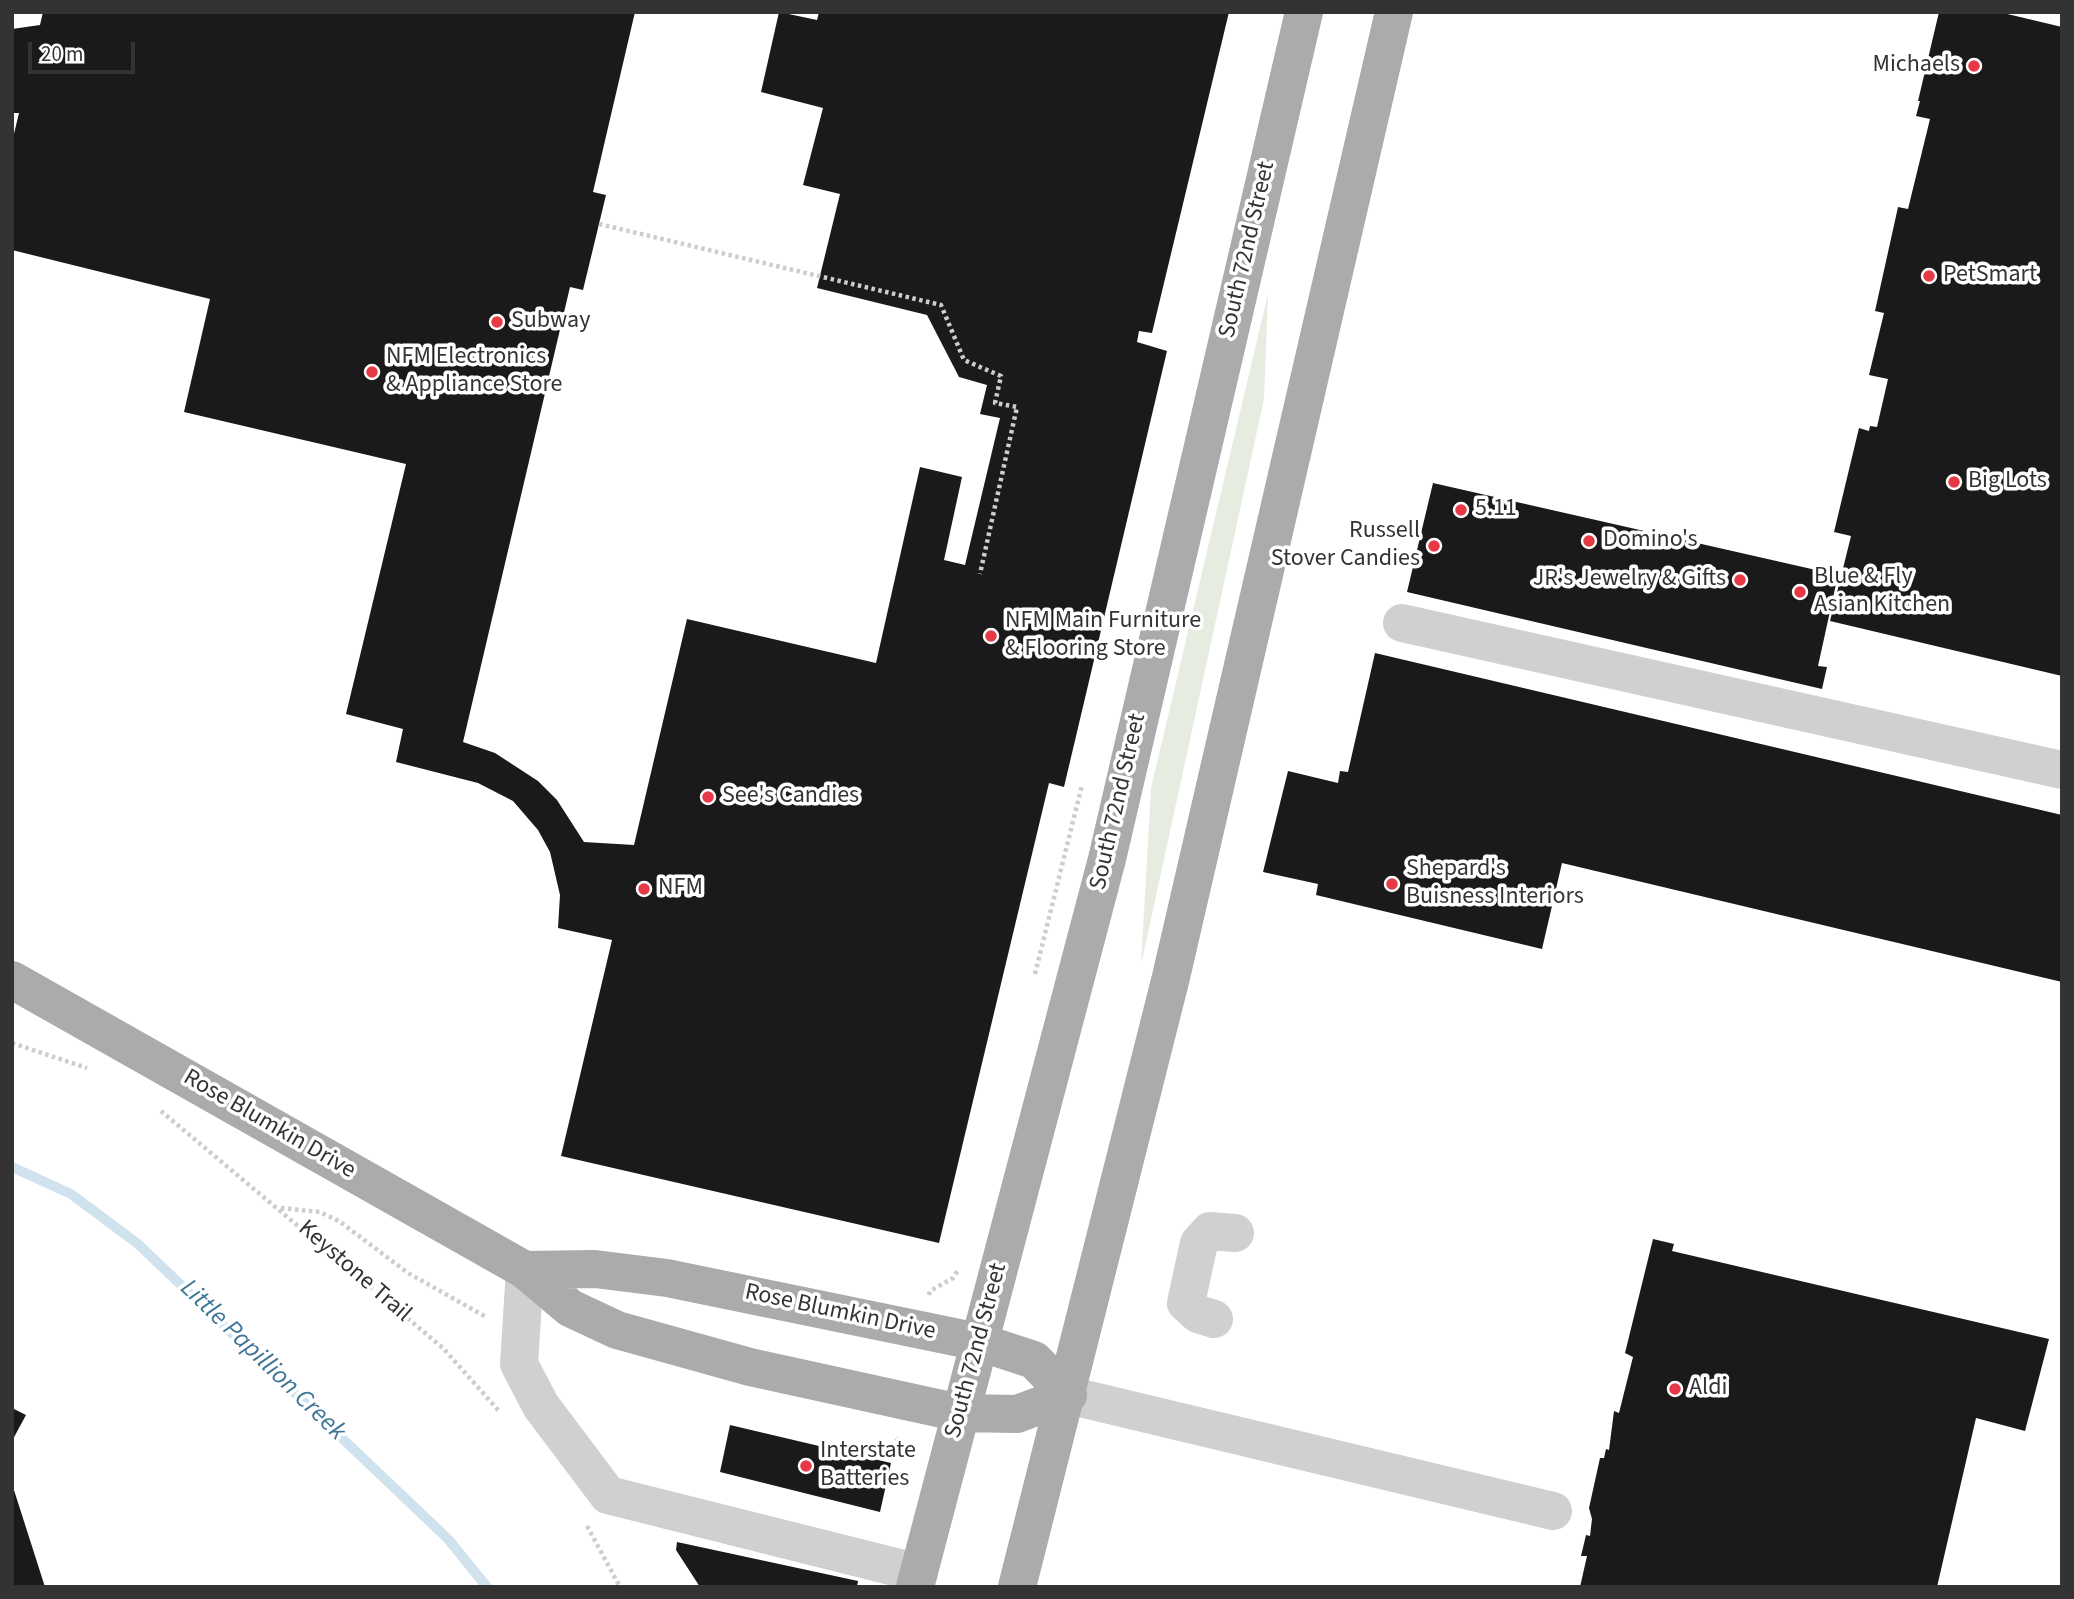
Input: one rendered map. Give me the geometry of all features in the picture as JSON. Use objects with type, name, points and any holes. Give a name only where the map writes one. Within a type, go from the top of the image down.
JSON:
[{"type":"main road","name":"South 72nd Street","points":[[917,1580],[1107,859],[1304,12]]},
{"type":"main road","points":[[1017,1587],[1068,1395],[1171,977],[1394,12]]},
{"type":"main road","name":"Rose Blumkin Drive","points":[[12,980],[525,1270],[570,1308],[617,1330],[750,1367],[960,1413],[1017,1414],[1068,1395],[1034,1360],[979,1342],[667,1278],[594,1269],[525,1270]]},
{"type":"lane","points":[[1402,623],[2062,770]]},
{"type":"lane","points":[[1214,1319],[1198,1314],[1186,1303],[1199,1243],[1210,1231],[1235,1233]]},
{"type":"lane","points":[[525,1270],[519,1364],[541,1406],[608,1495],[917,1580]]},
{"type":"lane","points":[[1068,1395],[1553,1511]]},
{"type":"path","points":[[599,224],[941,305],[964,360],[1001,376],[995,403],[1017,407],[980,574]]},
{"type":"path","points":[[1033,980],[1084,779]]},
{"type":"path","points":[[12,1043],[89,1069]]},
{"type":"path","name":"Keystone Trail","points":[[155,1107],[229,1166],[443,1348],[503,1416]]},
{"type":"path","points":[[922,1330],[930,1291],[953,1278],[962,1262]]},
{"type":"path","points":[[583,1520],[621,1587]]},
{"type":"shaded area","points":[[1268,294],[1264,399],[1141,965],[1151,788]]},
{"type":"building","name":"NFM Main Furniture & Flooring Store","points":[[43,12],[635,12],[593,192],[606,195],[583,290],[570,287],[463,742],[495,753],[538,781],[557,800],[584,842],[634,845],[687,619],[876,663],[920,467],[962,477],[944,560],[965,565],[1000,418],[980,414],[987,385],[959,377],[927,315],[817,288],[840,194],[803,185],[823,108],[761,92],[779,12],[817,20],[819,12],[1229,12],[1152,333],[1139,331],[1137,342],[1167,351],[1064,787],[1049,783],[939,1243],[561,1156],[612,940],[558,928],[560,895],[550,852],[538,830],[513,801],[478,783],[396,762],[403,729],[346,714],[406,464],[184,412],[210,299],[12,250],[12,142],[19,113],[12,113],[12,29],[40,25]]},
{"type":"building","points":[[1939,12],[1999,12],[2062,27],[2062,676],[1830,621],[1851,536],[1834,532],[1859,428],[1869,431],[1870,426],[1877,427],[1888,379],[1869,375],[1884,313],[1875,311],[1898,207],[1908,209],[1930,119],[1916,116]]},
{"type":"building","points":[[1433,483],[1838,575],[1818,666],[1827,667],[1822,689],[1407,592]]},
{"type":"building","points":[[1375,653],[2062,815],[2062,982],[1562,863],[1542,949],[1316,895],[1318,884],[1263,872],[1288,771],[1338,783],[1340,771],[1348,772]]},
{"type":"building","points":[[1653,1239],[1674,1244],[1672,1251],[2049,1339],[2025,1431],[1976,1418],[1937,1587],[1580,1587],[1587,1556],[1581,1556],[1586,1535],[1590,1536],[1592,1519],[1589,1508],[1600,1458],[1604,1458],[1606,1449],[1609,1450],[1614,1411],[1619,1413],[1633,1357],[1625,1353]]},
{"type":"building","points":[[12,1408],[26,1415],[12,1441]]},
{"type":"building","points":[[730,1425],[891,1463],[880,1512],[720,1472]]},
{"type":"building","points":[[13,1487],[45,1587],[12,1587]]},
{"type":"building","points":[[677,1542],[858,1581],[857,1587],[700,1587],[676,1550]]},
{"type":"waterway","name":"Little Papillion Creek","points":[[12,1167],[71,1194],[138,1244],[448,1539],[487,1587]]},
{"type":"place","name":"Michaels","points":[[1974,66]]},
{"type":"place","name":"PetSmart","points":[[1929,276]]},
{"type":"place","name":"Subway","points":[[497,322]]},
{"type":"place","name":"NFM Electronics & Appliance Store","points":[[372,372]]},
{"type":"place","name":"Big Lots","points":[[1954,482]]},
{"type":"place","name":"5.11","points":[[1461,510]]},
{"type":"place","name":"Domino's","points":[[1589,541]]},
{"type":"place","name":"Russell Stover Candies","points":[[1434,546]]},
{"type":"place","name":"JR's Jewelry & Gifts","points":[[1740,580]]},
{"type":"place","name":"Blue & Fly Asian Kitchen","points":[[1800,592]]},
{"type":"place","name":"NFM Main Furniture & Flooring Store","points":[[991,636]]},
{"type":"place","name":"See's Candies","points":[[708,797]]},
{"type":"place","name":"Shepard's Buisness Interiors","points":[[1392,884]]},
{"type":"place","name":"NFM","points":[[644,889]]},
{"type":"place","name":"Aldi","points":[[1675,1389]]},
{"type":"place","name":"Interstate Batteries","points":[[806,1466]]}]
